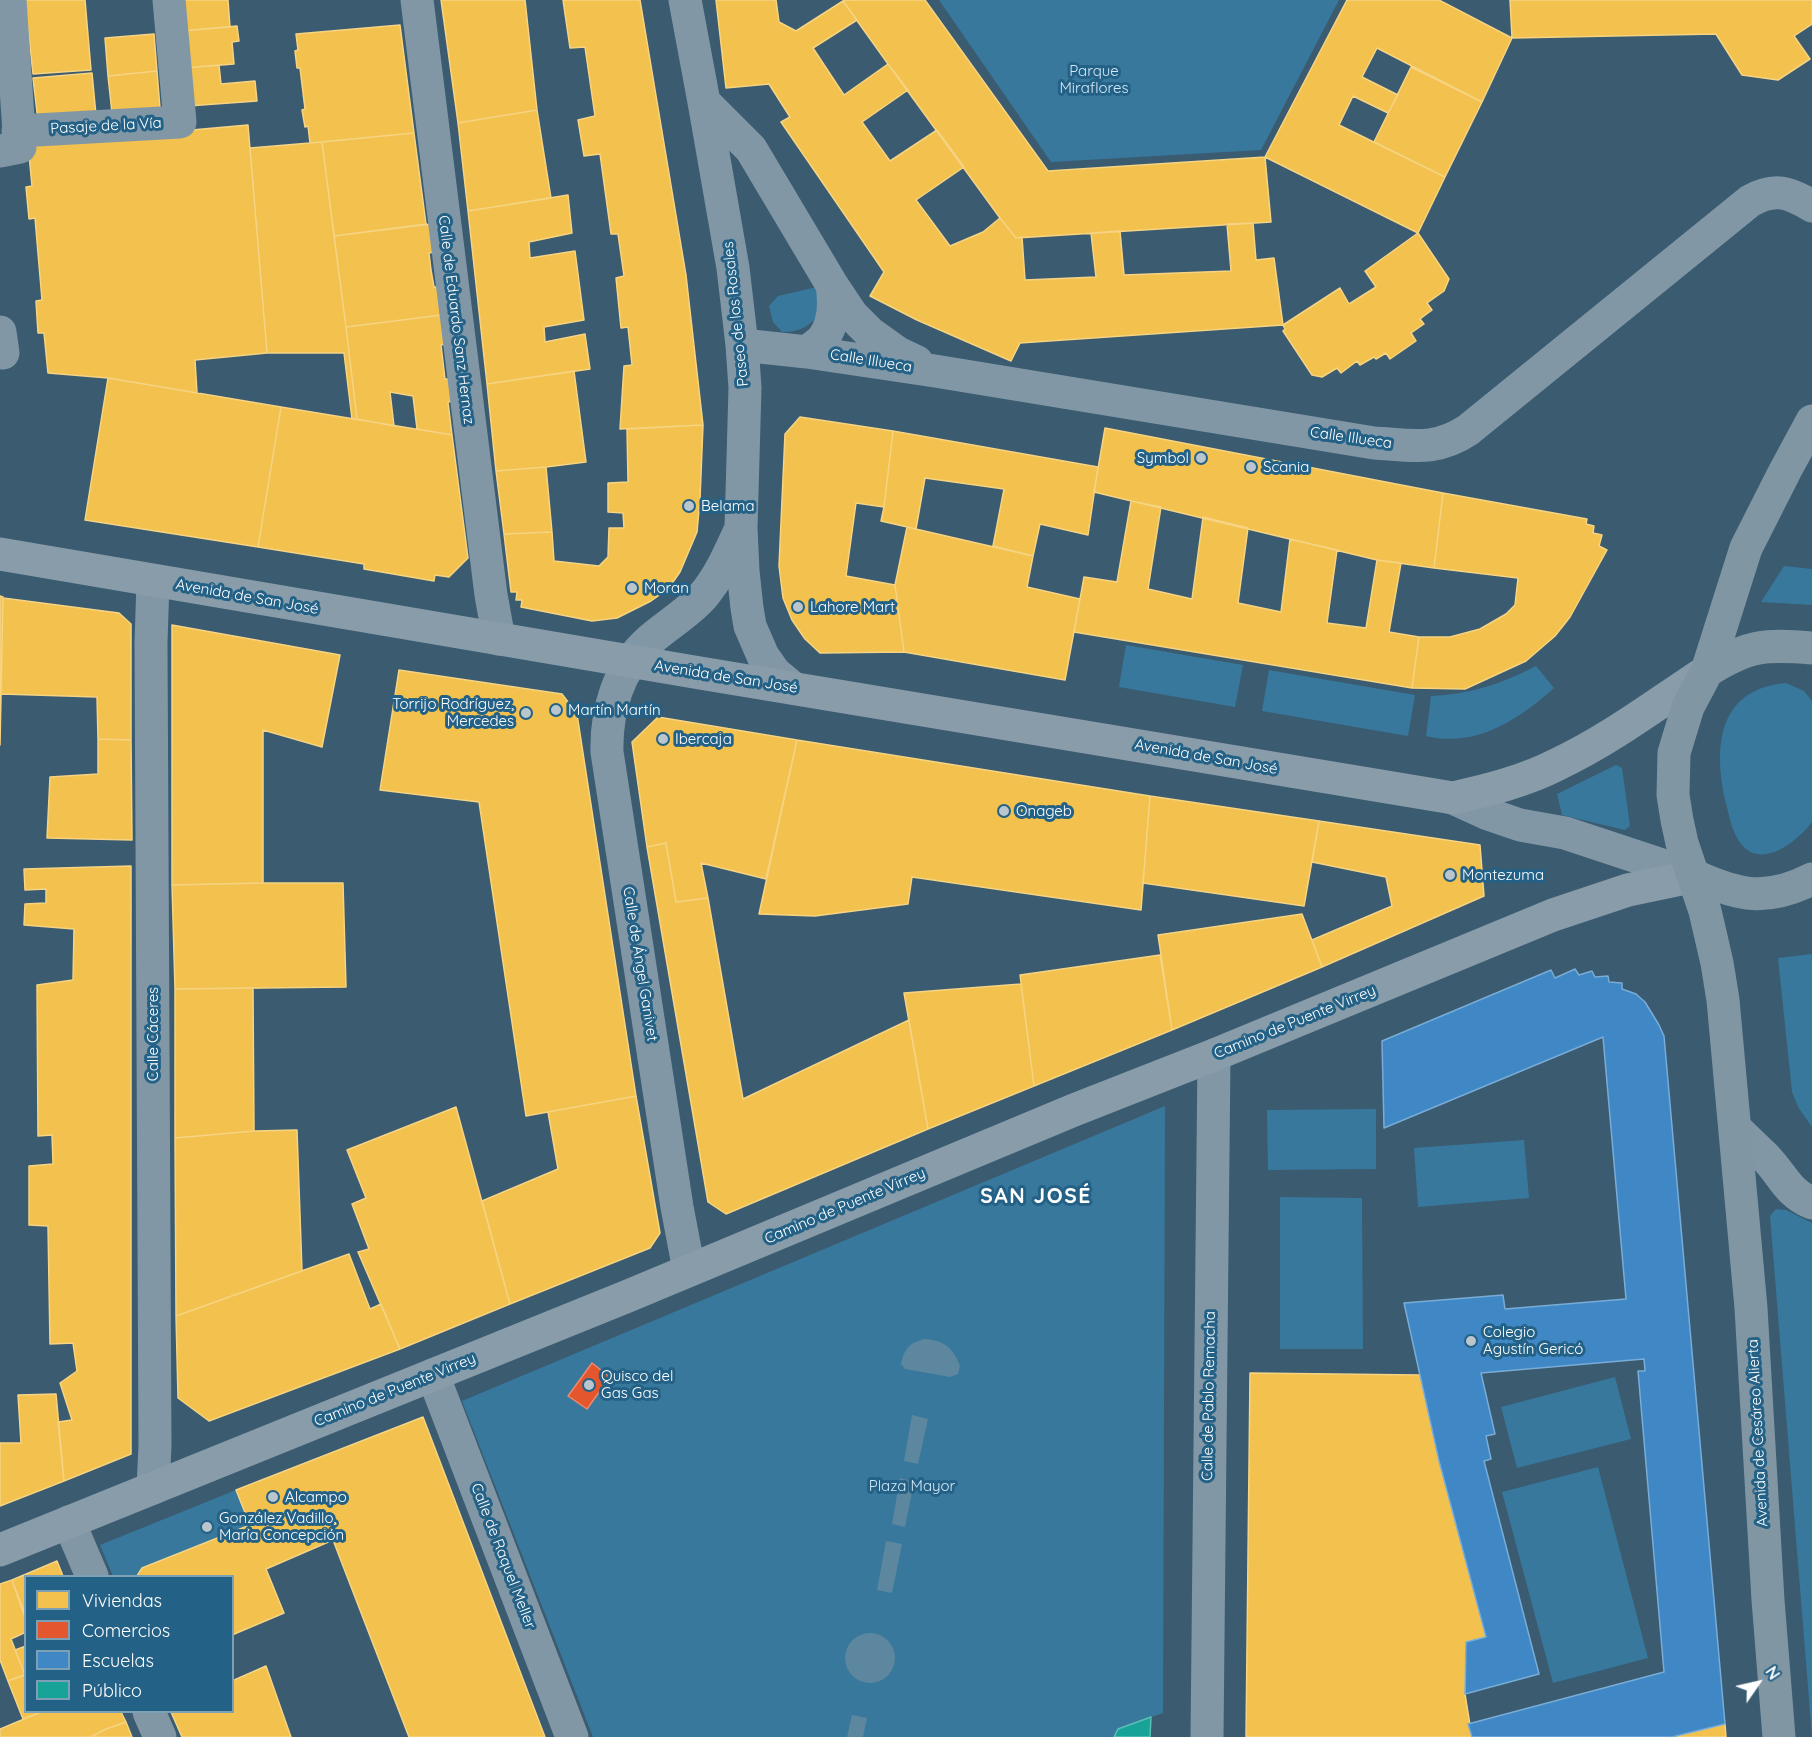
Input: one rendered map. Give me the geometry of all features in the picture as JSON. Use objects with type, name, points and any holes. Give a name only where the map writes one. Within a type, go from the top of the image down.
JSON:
[{"type":"main road","name":"Avenida de Cesáreo Alierta","points":[[1779,1737],[1768,1600],[1751,1308],[1736,1129],[1720,979],[1705,911],[1682,843],[1677,820],[1673,795],[1674,753],[1688,707],[1707,671],[1746,548],[1812,421]]},
{"type":"main road","name":"Avenida de San José","points":[[0,554],[631,662],[1453,798],[1512,784],[1558,765],[1593,746],[1737,653],[1776,645],[1812,648]]},
{"type":"main road","name":"Avenida de San José","points":[[1695,876],[1721,888],[1750,894],[1784,891],[1812,879]]},
{"type":"main road","name":"Camino de Puente Virrey","points":[[0,1550],[433,1375],[1553,915],[1628,890],[1695,876]]},
{"type":"street","points":[[9,141],[10,0]]},
{"type":"street","name":"Pasaje de la Vía","points":[[9,141],[180,122],[170,0]]},
{"type":"street","name":"Calle de Eduardo Sanz Hernaz","points":[[417,0],[491,595],[500,639]]},
{"type":"street","name":"Paseo de los Rosales","points":[[685,0],[733,268],[742,345],[745,388],[741,528],[745,592],[750,626],[763,656],[775,673],[793,688]]},
{"type":"street","points":[[704,102],[751,149],[852,315],[870,333],[898,353],[934,371]]},
{"type":"street","name":"Calle Illueca","points":[[742,345],[807,351],[1374,443],[1424,446],[1455,439],[1468,430],[1750,201],[1762,194],[1775,192],[1801,199],[1812,206]]},
{"type":"street","name":"Calle Illueca","points":[[807,351],[822,340],[832,321],[835,304],[832,285]]},
{"type":"street","name":"Paseo de los Rosales","points":[[631,662],[641,648],[700,598],[713,584],[741,528]]},
{"type":"street","name":"Calle Cáceres","points":[[153,581],[151,667],[155,1446],[153,1488]]},
{"type":"street","name":"Calle de Ángel Ganivet","points":[[631,662],[612,703],[607,728],[608,752],[689,1270]]},
{"type":"street","name":"Avenida de San José","points":[[1453,798],[1520,825],[1565,833],[1695,876]]},
{"type":"street","name":"Calle de Pablo Remacha","points":[[1207,1737],[1214,1055]]},
{"type":"street","points":[[1736,1129],[1769,1161],[1785,1184],[1812,1203]]},
{"type":"street","name":"Calle de Raquel Meller","points":[[433,1375],[572,1737]]},
{"type":"street","points":[[69,1522],[92,1575]]},
{"type":"street","points":[[149,1713],[160,1737]]},
{"type":"green space","name":"Parque Miraflores","points":[[939,0],[1339,0],[1261,150],[1051,162]]},
{"type":"green space","points":[[817,287],[818,316],[802,328],[782,332],[773,322],[769,306],[778,296]]},
{"type":"green space","points":[[1784,566],[1812,569],[1812,605],[1761,602]]},
{"type":"green space","points":[[1126,645],[1243,665],[1235,707],[1119,687]]},
{"type":"green space","points":[[1536,666],[1554,688],[1526,711],[1479,735],[1444,739],[1426,736],[1431,696],[1485,687]]},
{"type":"green space","points":[[1269,670],[1415,695],[1408,736],[1262,711]]},
{"type":"green space","points":[[1786,683],[1804,691],[1812,701],[1812,822],[1799,836],[1782,848],[1764,854],[1755,853],[1742,845],[1731,824],[1720,765],[1721,745],[1732,710],[1745,697],[1763,688]]},
{"type":"green space","points":[[1616,765],[1622,768],[1630,826],[1625,830],[1562,815],[1557,794]]},
{"type":"green space","points":[[1812,954],[1812,1127],[1798,1107],[1792,1092],[1778,958]]},
{"type":"green space","name":"Plaza Mayor","points":[[1165,1106],[1163,1713],[1118,1729],[1114,1737],[593,1737],[462,1401]]},
{"type":"green space","points":[[1376,1109],[1376,1169],[1268,1170],[1267,1110]]},
{"type":"green space","points":[[1524,1140],[1529,1198],[1418,1207],[1414,1148]]},
{"type":"green space","points":[[1280,1197],[1362,1198],[1363,1349],[1280,1349]]},
{"type":"green space","points":[[1776,1209],[1786,1210],[1812,1223],[1812,1737],[1770,1216]]},
{"type":"green space","points":[[1615,1377],[1631,1439],[1517,1468],[1501,1407]]},
{"type":"green space","points":[[1598,1467],[1648,1658],[1553,1683],[1502,1492]]},
{"type":"green space","points":[[236,1490],[250,1525],[142,1568],[138,1575],[113,1575],[100,1545]]},
{"type":"shaded area","points":[[925,1339],[938,1341],[951,1350],[960,1366],[958,1374],[950,1377],[905,1369],[901,1364],[906,1350],[915,1342]]},
{"type":"shaded area","points":[[912,1415],[928,1419],[918,1464],[904,1461]]},
{"type":"shaded area","points":[[900,1478],[914,1482],[905,1527],[892,1524]]},
{"type":"shaded area","points":[[886,1541],[902,1544],[892,1593],[877,1590]]},
{"type":"shaded area","points":[[870,1633],[888,1640],[895,1658],[888,1676],[870,1683],[852,1676],[845,1658],[852,1640]]},
{"type":"shaded area","points":[[852,1715],[867,1718],[863,1737],[847,1737]]},
{"type":"building: Viviendas","points":[[25,0],[85,0],[91,70],[33,74]]},
{"type":"building: Viviendas","points":[[178,0],[228,0],[230,27],[181,31]]},
{"type":"building: Viviendas","points":[[441,0],[525,0],[537,110],[458,123]]},
{"type":"building: Viviendas","points":[[563,0],[640,0],[686,275],[703,425],[620,429],[624,366],[632,365],[628,327],[621,328],[616,278],[624,276],[618,234],[611,234],[600,154],[584,156],[578,120],[595,116],[585,47],[570,48]]},
{"type":"building: Viviendas","points":[[716,0],[776,0],[779,22],[796,31],[843,1],[857,20],[813,48],[844,95],[888,64],[908,90],[862,122],[890,161],[937,130],[964,167],[916,200],[950,246],[983,232],[1000,218],[1016,238],[1022,237],[1025,280],[1096,277],[1091,233],[1120,231],[1124,275],[1231,271],[1227,224],[1253,223],[1256,260],[1274,258],[1283,325],[1020,343],[1011,361],[917,320],[870,296],[884,272],[781,122],[790,117],[769,84],[726,88]]},
{"type":"building: Viviendas","points":[[844,0],[925,0],[1048,171],[1265,157],[1271,222],[1016,238],[888,64]]},
{"type":"building: Viviendas","points":[[1347,0],[1439,0],[1512,38],[1482,102],[1377,48],[1362,77],[1398,95],[1388,113],[1353,96],[1339,125],[1445,177],[1418,233],[1265,157]]},
{"type":"building: Viviendas","points":[[1510,0],[1812,0],[1812,24],[1794,36],[1810,59],[1778,80],[1742,75],[1716,34],[1512,38]]},
{"type":"building: Viviendas","points":[[400,25],[414,133],[310,143],[308,126],[305,127],[302,110],[305,109],[300,68],[297,68],[296,34]]},
{"type":"building: Viviendas","points":[[237,26],[239,41],[232,42],[234,64],[184,68],[181,31]]},
{"type":"building: Viviendas","points":[[154,34],[157,71],[108,76],[105,38]]},
{"type":"building: Viviendas","points":[[219,65],[221,84],[255,81],[257,101],[188,106],[184,68]]},
{"type":"building: Viviendas","points":[[1411,67],[1482,102],[1445,177],[1374,142]]},
{"type":"building: Viviendas","points":[[157,71],[160,108],[112,113],[108,76]]},
{"type":"building: Viviendas","points":[[92,73],[96,115],[38,121],[33,78]]},
{"type":"building: Viviendas","points":[[537,110],[551,198],[468,211],[458,123]]},
{"type":"building: Viviendas","points":[[248,125],[267,353],[195,360],[197,393],[108,378],[48,373],[44,333],[38,333],[36,301],[42,300],[35,218],[29,219],[26,187],[32,186],[27,134],[56,142]]},
{"type":"building: Viviendas","points":[[414,133],[426,224],[334,236],[322,142]]},
{"type":"building: Viviendas","points":[[322,142],[357,419],[352,419],[344,353],[267,353],[250,148]]},
{"type":"building: Viviendas","points":[[568,195],[572,233],[529,242],[530,258],[575,251],[584,320],[544,327],[545,342],[585,334],[590,369],[487,384],[468,211]]},
{"type":"building: Viviendas","points":[[431,224],[435,252],[429,253],[431,270],[434,287],[438,287],[442,315],[346,327],[334,236]]},
{"type":"building: Viviendas","points":[[1418,233],[1449,279],[1444,291],[1427,303],[1432,310],[1420,319],[1424,324],[1411,333],[1416,341],[1390,359],[1386,353],[1360,365],[1357,361],[1341,373],[1337,368],[1322,377],[1312,375],[1283,331],[1285,329],[1283,325],[1340,288],[1349,304],[1376,287],[1365,271]]},
{"type":"building: Viviendas","points":[[442,315],[446,344],[441,345],[445,379],[450,379],[453,401],[448,402],[452,435],[417,429],[413,396],[390,392],[394,426],[357,419],[346,327]]},
{"type":"building: Viviendas","points":[[574,371],[586,462],[496,471],[487,384]]},
{"type":"building: Viviendas","points":[[108,378],[281,407],[258,547],[85,520]]},
{"type":"building: Viviendas","points":[[281,407],[452,435],[468,558],[449,577],[435,575],[434,581],[364,569],[364,564],[258,547]]},
{"type":"building: Viviendas","points":[[800,417],[893,431],[884,507],[856,503],[846,576],[895,585],[904,652],[820,653],[805,639],[792,620],[783,598],[779,566],[785,434]]},
{"type":"building: Viviendas","points":[[703,425],[697,532],[680,572],[668,589],[651,601],[617,618],[592,621],[521,607],[522,600],[516,600],[517,592],[511,592],[504,534],[552,532],[554,561],[599,566],[608,557],[609,528],[624,528],[623,513],[608,512],[608,483],[628,482],[627,429]]},
{"type":"building: Viviendas","points":[[1105,428],[1443,493],[1434,568],[1377,560],[1094,492]]},
{"type":"building: Viviendas","points":[[893,431],[1098,467],[1088,535],[1040,524],[1033,556],[993,546],[1004,489],[925,478],[916,529],[881,521]]},
{"type":"building: Viviendas","points":[[546,467],[552,532],[504,534],[496,471]]},
{"type":"building: Viviendas","points":[[1443,493],[1587,519],[1586,524],[1594,526],[1593,533],[1602,535],[1599,546],[1607,550],[1570,617],[1555,636],[1526,661],[1465,689],[1412,688],[1419,637],[1450,637],[1480,629],[1506,614],[1515,605],[1518,578],[1434,568]]},
{"type":"building: Viviendas","points":[[1131,501],[1161,507],[1148,589],[1192,599],[1203,517],[1248,528],[1238,603],[1281,612],[1290,539],[1337,550],[1327,623],[1366,628],[1377,560],[1401,563],[1389,632],[1419,637],[1412,688],[1074,632],[1084,577],[1117,582]]},
{"type":"building: Viviendas","points":[[907,527],[1033,556],[1027,587],[1080,599],[1065,680],[904,652],[895,585]]},
{"type":"building: Viviendas","points":[[0,596],[3,597],[0,745]]},
{"type":"building: Viviendas","points":[[3,598],[119,613],[131,624],[131,740],[98,739],[97,697],[1,694]]},
{"type":"building: Viviendas","points":[[172,625],[340,655],[322,747],[263,730],[263,883],[172,885]]},
{"type":"building: Viviendas","points":[[399,670],[562,694],[577,714],[636,1096],[526,1116],[479,802],[380,790]]},
{"type":"building: Viviendas","points":[[658,717],[797,740],[766,879],[701,863],[708,898],[676,902],[666,843],[647,847],[632,742]]},
{"type":"building: Viviendas","points":[[98,739],[131,740],[132,840],[47,838],[50,777],[98,774]]},
{"type":"building: Viviendas","points":[[797,740],[1150,796],[1141,910],[912,877],[908,904],[815,916],[759,914]]},
{"type":"building: Viviendas","points":[[1150,796],[1319,821],[1304,906],[1143,883]]},
{"type":"building: Viviendas","points":[[1319,821],[1480,845],[1484,896],[1322,967],[1312,940],[1392,906],[1386,877],[1312,862]]},
{"type":"building: Viviendas","points":[[666,843],[676,902],[708,898],[743,1099],[909,1020],[928,1129],[726,1214],[708,1202],[647,847]]},
{"type":"building: Viviendas","points":[[131,866],[131,1454],[64,1481],[58,1422],[72,1420],[60,1383],[77,1371],[73,1343],[50,1344],[48,1226],[29,1225],[29,1166],[53,1164],[52,1135],[38,1136],[37,985],[73,980],[74,929],[24,925],[25,904],[46,903],[46,889],[25,890],[24,869]]},
{"type":"building: Viviendas","points":[[343,883],[346,987],[175,989],[172,885]]},
{"type":"building: Viviendas","points":[[1302,914],[1322,967],[1172,1030],[1158,935]]},
{"type":"building: Viviendas","points":[[1160,955],[1172,1030],[1034,1086],[1020,975]]},
{"type":"building: Viviendas","points":[[1021,984],[1034,1086],[928,1129],[904,993]]},
{"type":"building: Viviendas","points":[[253,988],[254,1131],[175,1138],[175,989]]},
{"type":"building: Viviendas","points":[[636,1096],[660,1233],[650,1248],[510,1304],[482,1201],[558,1169],[548,1112]]},
{"type":"building: Viviendas","points":[[456,1107],[510,1304],[400,1349],[358,1252],[369,1249],[352,1204],[366,1198],[347,1150]]},
{"type":"building: Viviendas","points":[[297,1130],[302,1271],[176,1316],[175,1138],[254,1131]]},
{"type":"building: Viviendas","points":[[349,1254],[370,1309],[381,1304],[400,1349],[209,1421],[178,1398],[176,1316]]},
{"type":"building: Viviendas","points":[[1250,1373],[1420,1375],[1439,1461],[1486,1637],[1466,1642],[1465,1694],[1472,1737],[1246,1737]]},
{"type":"building: Viviendas","points":[[56,1394],[64,1481],[0,1506],[0,1443],[21,1443],[18,1395]]},
{"type":"building: Viviendas","points":[[423,1417],[545,1737],[409,1737],[333,1540],[266,1569],[284,1613],[234,1634],[234,1575],[138,1575],[142,1568],[250,1525],[236,1490]]},
{"type":"building: Viviendas","points":[[57,1561],[63,1575],[24,1575],[24,1615],[12,1580]]},
{"type":"building: Viviendas","points":[[12,1580],[24,1612],[24,1633],[11,1639],[24,1675],[8,1681],[0,1660],[0,1584]]},
{"type":"building: Viviendas","points":[[24,1647],[24,1672],[15,1650]]},
{"type":"building: Viviendas","points":[[266,1666],[291,1737],[182,1737],[171,1713],[234,1713],[234,1680]]},
{"type":"building: Viviendas","points":[[24,1675],[24,1713],[38,1713],[23,1719],[8,1681]]},
{"type":"building: Viviendas","points":[[39,1713],[122,1713],[126,1722],[91,1737],[0,1737],[0,1729]]},
{"type":"building: Viviendas","points":[[126,1722],[132,1737],[91,1737],[106,1729]]},
{"type":"building: Viviendas","points":[[1725,1724],[1726,1737],[1672,1737]]},
{"type":"building: Comercios","points":[[592,1363],[610,1377],[587,1409],[568,1396]]},
{"type":"building: Escuelas","points":[[1575,969],[1579,975],[1592,971],[1595,977],[1608,976],[1609,982],[1622,983],[1622,989],[1636,994],[1645,1002],[1664,1036],[1725,1724],[1672,1737],[1472,1737],[1468,1724],[1664,1672],[1638,1371],[1645,1371],[1644,1359],[1481,1373],[1495,1434],[1486,1436],[1491,1459],[1484,1461],[1539,1674],[1465,1694],[1466,1642],[1486,1637],[1439,1461],[1404,1303],[1503,1295],[1505,1309],[1626,1299],[1603,1037],[1384,1128],[1382,1041],[1551,970],[1555,978]]},
{"type":"building: Público","points":[[1151,1717],[1150,1737],[1114,1737],[1118,1729]]},
{"type":"place","name":"Symbol","points":[[1201,458]]},
{"type":"place","name":"Scania","points":[[1251,467]]},
{"type":"place","name":"Belama","points":[[689,506]]},
{"type":"place","name":"Moran","points":[[632,588]]},
{"type":"place","name":"Lahore Mart","points":[[798,607]]},
{"type":"place","name":"Martín Martín","points":[[556,710]]},
{"type":"place","name":"Torrijo Rodríguez, Mercedes","points":[[526,713]]},
{"type":"place","name":"Ibercaja","points":[[663,739]]},
{"type":"place","name":"Onageb","points":[[1004,811]]},
{"type":"place","name":"Montezuma","points":[[1450,875]]},
{"type":"place","name":"Colegio Agustín Gericó","points":[[1471,1341]]},
{"type":"place","name":"Quisco del Gas Gas","points":[[589,1385]]},
{"type":"place","name":"Alcampo","points":[[273,1497]]},
{"type":"place","name":"González Vadillo, María Concepción","points":[[207,1527]]},
{"type":"district","name":"SAN JOSÉ","points":[[1036,1197]]}]
